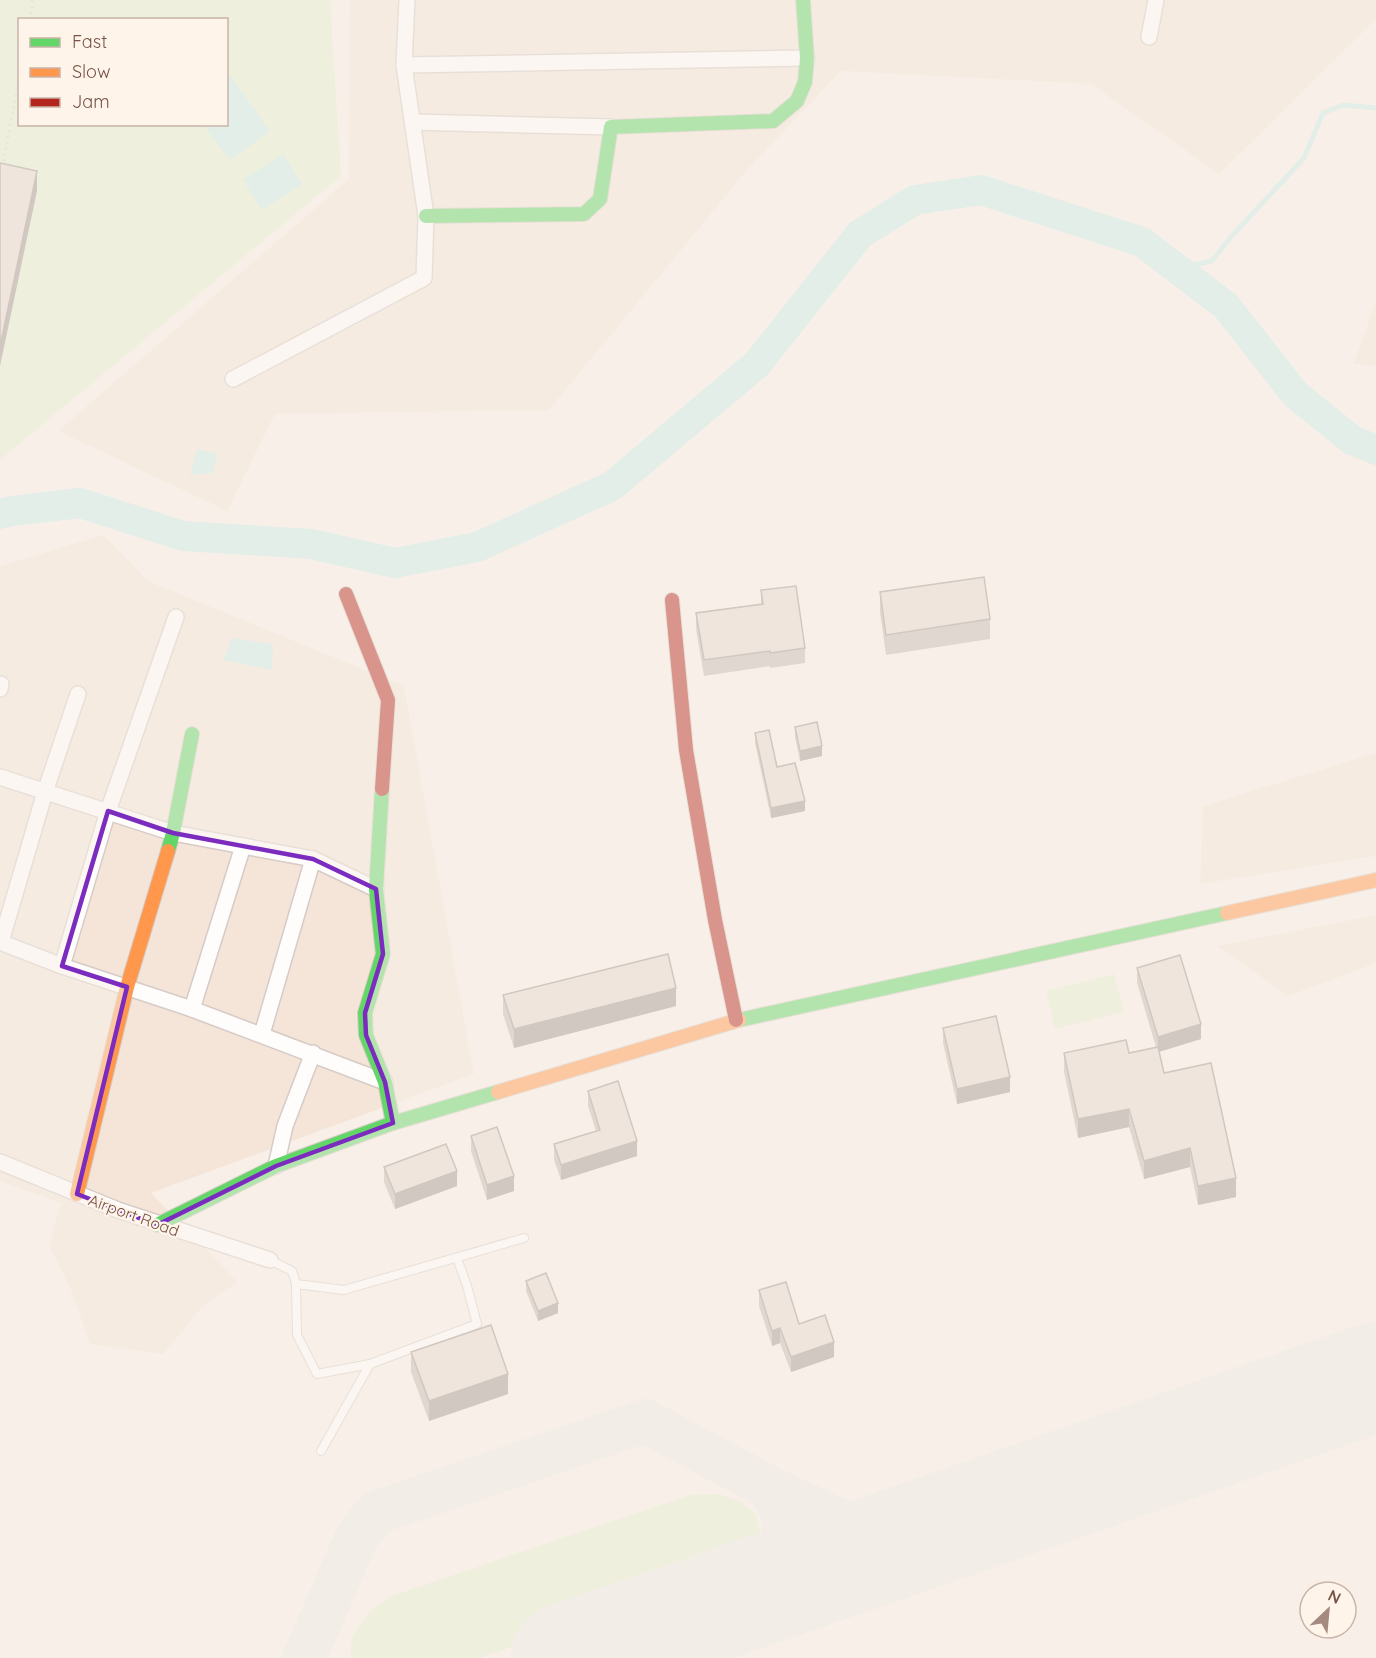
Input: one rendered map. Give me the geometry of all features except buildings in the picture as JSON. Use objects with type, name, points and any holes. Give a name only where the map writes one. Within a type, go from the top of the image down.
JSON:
[{"type":"street","points":[[233,379],[424,278],[426,216],[404,65],[407,0]]},
{"type":"street","points":[[412,122],[610,127],[773,121],[797,101],[805,82],[807,58],[803,0]]},
{"type":"street","points":[[1149,37],[1156,0]]},
{"type":"street","points":[[404,65],[807,58]]},
{"type":"street","points":[[426,216],[584,214],[600,199],[610,127]]},
{"type":"street","points":[[346,594],[388,700],[376,889],[383,954],[365,1013],[366,1035],[385,1082],[393,1123]]},
{"type":"street","points":[[672,600],[686,750],[715,920],[736,1020]]},
{"type":"street","points":[[62,966],[108,811],[176,617]]},
{"type":"street","points":[[78,694],[45,792],[1,942],[62,966],[192,1009],[313,1053],[385,1082]]},
{"type":"street","points":[[77,1194],[127,987],[173,833],[192,734]]},
{"type":"street","points":[[0,777],[173,833],[313,859],[376,889]]},
{"type":"street","points":[[192,1009],[243,846]]},
{"type":"street","points":[[262,1035],[313,859]]},
{"type":"street","points":[[158,1225],[276,1166],[393,1123],[736,1020],[1376,880]]},
{"type":"street","points":[[276,1166],[285,1126],[313,1053]]},
{"type":"street","name":"Airport Road","points":[[0,1162],[158,1225],[270,1260]]},
{"type":"lane","points":[[296,1284],[344,1290],[524,1238]]},
{"type":"lane","points":[[270,1260],[292,1271],[296,1284],[297,1335],[317,1374],[370,1364],[477,1324],[457,1258]]},
{"type":"lane","points":[[321,1451],[370,1364]]},
{"type":"path","points":[[30,18],[33,0]]},
{"type":"path","points":[[1,174],[18,85]]},
{"type":"highlighted area","points":[[108,811],[173,833],[313,859],[376,889],[383,954],[365,1013],[366,1035],[385,1082],[393,1123],[276,1166],[157,1225],[77,1194],[127,987],[62,966]]},
{"type":"shaded area","points":[[350,0],[1376,0],[1376,19],[1219,174],[1091,84],[841,71],[747,170],[549,410],[275,414],[227,511],[58,431],[349,179]]},
{"type":"shaded area","points":[[1376,300],[1376,366],[1354,364]]},
{"type":"shaded area","points":[[103,535],[148,581],[404,686],[474,1074],[151,1193],[238,1282],[205,1304],[163,1354],[90,1344],[71,1290],[49,1245],[61,1203],[0,1181],[0,566]]},
{"type":"shaded area","points":[[1376,753],[1376,856],[1200,884],[1203,806]]},
{"type":"shaded area","points":[[1376,915],[1376,963],[1288,996],[1217,946]]},
{"type":"green space","points":[[0,0],[330,0],[341,176],[0,460]]},
{"type":"green space","points":[[1114,974],[1124,1012],[1055,1029],[1046,991]]},
{"type":"green space","points":[[718,1494],[742,1502],[756,1514],[760,1531],[756,1554],[738,1570],[480,1658],[350,1658],[352,1637],[368,1613],[391,1596],[690,1495]]},
{"type":"water","points":[[228,72],[270,131],[230,160],[204,126],[228,126]]},
{"type":"water","points":[[283,154],[302,184],[262,210],[243,180]]},
{"type":"water","points":[[197,449],[218,454],[213,473],[190,475]]},
{"type":"water","points":[[232,638],[273,644],[272,670],[223,660]]},
{"type":"waterway","points":[[1177,268],[1212,261],[1230,238],[1304,158],[1323,113],[1343,105],[1376,108]]},
{"type":"waterway","points":[[0,514],[80,503],[183,536],[311,544],[395,563],[477,547],[612,486],[757,364],[860,234],[915,200],[981,190],[1142,242],[1226,306],[1295,394],[1352,440],[1376,450]]},
{"type":"taxiway","points":[[304,1658],[357,1537],[375,1513],[645,1421],[770,1488],[891,1545]]},
{"type":"taxiway","points":[[744,1597],[773,1562],[782,1541],[784,1530],[782,1515],[770,1488]]},
{"type":"runway","points":[[566,1658],[1376,1377]]},
{"type":"traffic: fast","points":[[426,216],[584,214],[600,199],[611,127],[773,121],[797,101],[805,82],[807,58],[803,0]]},
{"type":"traffic: fast","points":[[168,851],[192,734]]},
{"type":"traffic: fast","points":[[382,789],[376,889],[383,954],[365,1013],[366,1035],[385,1082],[393,1123]]},
{"type":"traffic: fast","points":[[739,1020],[1227,913]]},
{"type":"traffic: fast","points":[[157,1225],[276,1166],[393,1123],[498,1092]]},
{"type":"traffic: slow","points":[[77,1194],[127,987],[168,851]]},
{"type":"traffic: slow","points":[[1227,913],[1376,880]]},
{"type":"traffic: slow","points":[[498,1092],[739,1020]]},
{"type":"traffic: jam","points":[[346,594],[388,700],[382,789]]},
{"type":"traffic: jam","points":[[672,600],[686,750],[715,920],[736,1020]]}]
